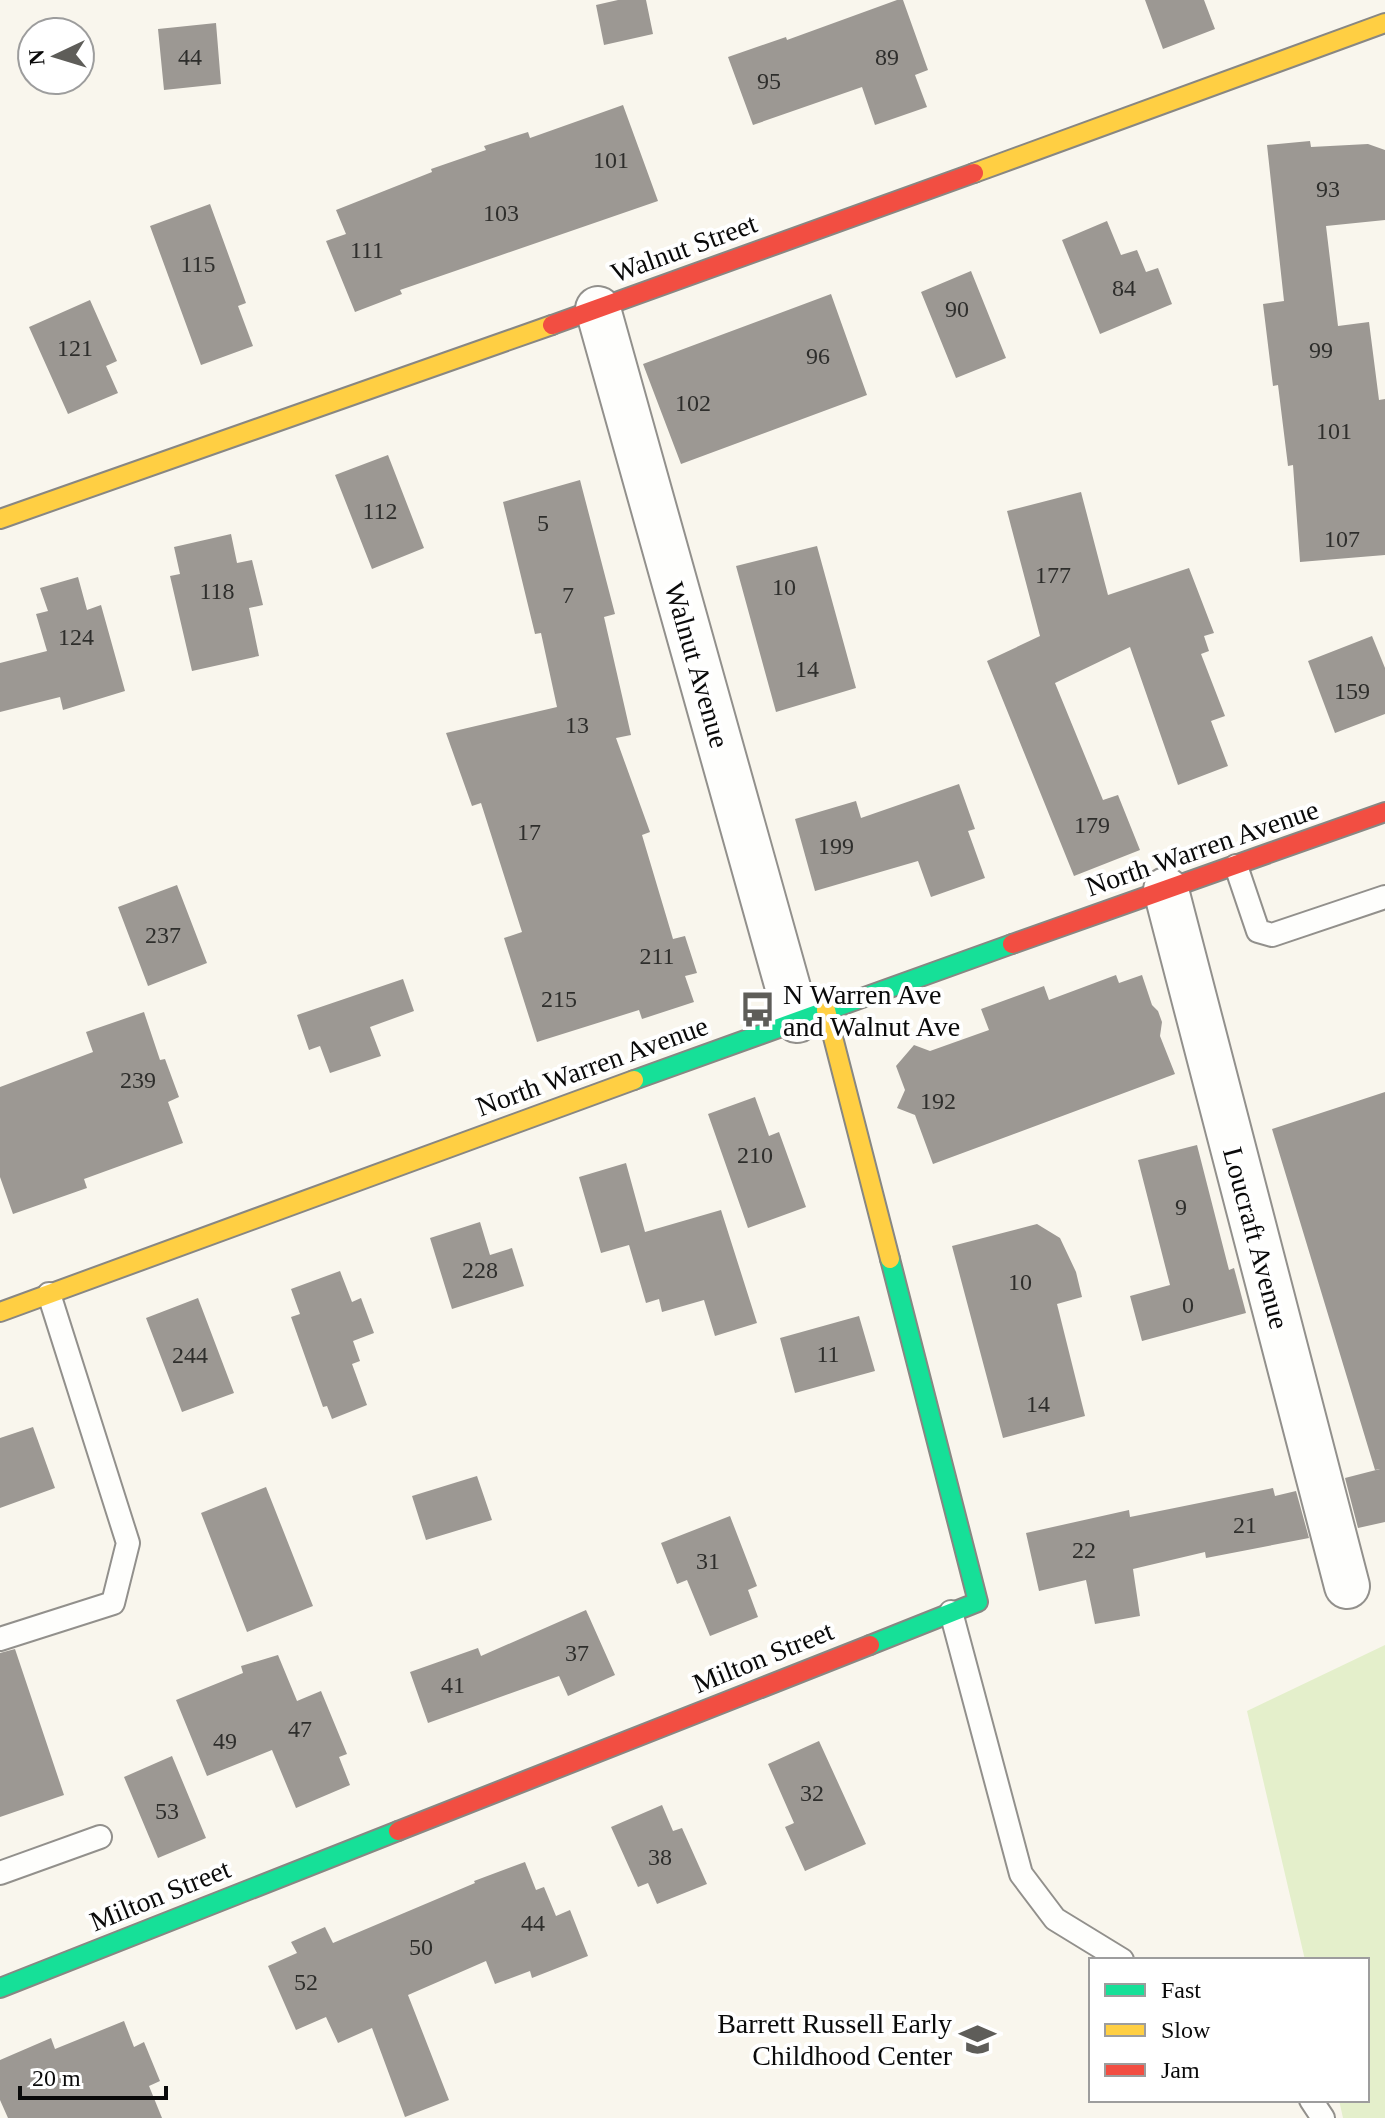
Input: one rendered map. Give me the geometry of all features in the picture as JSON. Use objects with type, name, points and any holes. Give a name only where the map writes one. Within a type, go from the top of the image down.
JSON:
[{"type":"street","name":"Walnut Street","points":[[0,519],[598,309],[1385,23]]},
{"type":"street","name":"Walnut Avenue","points":[[598,309],[811,1015]]},
{"type":"street","name":"North Warren Avenue","points":[[2,1306],[49,1294],[811,1015],[1385,812]]},
{"type":"street","name":"Loucraft Avenue","points":[[1166,890],[1347,1586]]},
{"type":"street","name":"Milton Street","points":[[0,1988],[978,1602],[811,1015]]},
{"type":"lane","points":[[1236,866],[1258,931],[1272,935],[1385,897]]},
{"type":"lane","points":[[0,1639],[113,1603],[128,1543],[49,1294]]},
{"type":"lane","points":[[951,1612],[1021,1874],[1055,1919],[1119,1958]]},
{"type":"lane","points":[[0,1873],[100,1837]]},
{"type":"green space","points":[[1385,1645],[1385,2118],[1343,2118],[1339,2102],[1369,2102],[1369,1958],[1305,1958],[1247,1711]]},
{"type":"building","points":[[618,0],[646,0],[653,34],[604,45],[596,5]]},
{"type":"building","points":[[903,0],[928,70],[915,75],[927,107],[875,125],[862,87],[753,125],[728,57],[786,37],[787,40]]},
{"type":"building","points":[[1145,0],[1204,0],[1215,29],[1163,49]]},
{"type":"building","points":[[216,23],[221,84],[164,90],[158,29]]},
{"type":"building","points":[[623,105],[658,201],[400,290],[402,294],[355,312],[326,241],[346,234],[336,210],[432,172],[431,169],[486,150],[484,146],[528,132],[530,138]]},
{"type":"building","points":[[1310,141],[1311,147],[1368,144],[1385,150],[1385,220],[1326,226],[1338,326],[1369,322],[1379,400],[1385,399],[1385,555],[1300,562],[1293,465],[1288,466],[1278,385],[1273,386],[1263,304],[1284,301],[1267,145]]},
{"type":"building","points":[[210,204],[246,303],[238,306],[253,346],[201,365],[150,226]]},
{"type":"building","points":[[1107,221],[1121,255],[1137,250],[1146,272],[1158,268],[1172,304],[1100,334],[1062,240]]},
{"type":"building","points":[[971,271],[1006,358],[956,378],[921,292]]},
{"type":"building","points":[[831,294],[867,395],[681,464],[643,364]]},
{"type":"building","points":[[90,300],[117,361],[106,366],[118,393],[68,414],[29,327]]},
{"type":"building","points":[[388,455],[424,548],[372,569],[335,475]]},
{"type":"building","points":[[580,480],[615,614],[604,617],[631,735],[616,738],[650,832],[642,835],[673,939],[685,936],[697,973],[685,976],[694,1002],[642,1019],[639,1010],[537,1042],[504,938],[522,932],[481,803],[472,806],[446,733],[557,707],[541,633],[535,634],[503,502]]},
{"type":"building","points":[[1081,492],[1108,595],[1189,568],[1214,633],[1204,636],[1209,651],[1201,654],[1225,716],[1211,721],[1228,766],[1178,785],[1130,647],[1055,683],[1103,800],[1118,795],[1140,850],[1074,876],[987,661],[1040,636],[1007,511]]},
{"type":"building","points":[[231,534],[237,563],[252,560],[263,605],[249,608],[259,656],[192,671],[170,576],[180,574],[174,547]]},
{"type":"building","points":[[817,546],[856,688],[776,712],[736,566]]},
{"type":"building","points":[[78,577],[87,610],[101,605],[125,691],[63,710],[60,697],[0,712],[0,663],[47,651],[36,614],[48,611],[40,588]]},
{"type":"building","points":[[1372,636],[1385,668],[1385,714],[1335,733],[1308,661]]},
{"type":"building","points":[[959,784],[975,829],[968,831],[985,878],[931,897],[918,861],[815,891],[795,819],[856,801],[861,818]]},
{"type":"building","points":[[177,885],[207,963],[148,986],[118,907]]},
{"type":"building","points":[[1116,975],[1119,983],[1142,975],[1152,1005],[1162,1022],[1160,1036],[1175,1074],[933,1164],[915,1115],[897,1108],[905,1090],[896,1066],[914,1045],[930,1051],[989,1030],[981,1009],[1044,986],[1049,1000]]},
{"type":"building","points":[[403,979],[414,1011],[370,1027],[381,1056],[330,1073],[320,1046],[309,1050],[297,1015]]},
{"type":"building","points":[[144,1012],[160,1060],[165,1059],[179,1097],[168,1102],[183,1143],[84,1179],[87,1188],[13,1214],[0,1177],[0,1087],[93,1052],[86,1032]]},
{"type":"building","points":[[1385,1092],[1385,1522],[1358,1528],[1345,1478],[1380,1469],[1375,1470],[1272,1129]]},
{"type":"building","points":[[755,1097],[769,1136],[779,1132],[806,1207],[748,1228],[708,1114]]},
{"type":"building","points":[[1197,1145],[1229,1270],[1234,1268],[1246,1313],[1142,1341],[1130,1296],[1170,1285],[1138,1160]]},
{"type":"building","points":[[626,1163],[645,1232],[721,1210],[757,1323],[715,1336],[704,1300],[662,1312],[659,1299],[646,1303],[629,1245],[601,1253],[579,1177]]},
{"type":"building","points":[[480,1222],[490,1255],[512,1248],[524,1286],[452,1309],[430,1238]]},
{"type":"building","points":[[1037,1224],[1060,1238],[1076,1272],[1082,1297],[1057,1304],[1085,1416],[1003,1438],[952,1246]]},
{"type":"building","points":[[340,1271],[352,1302],[361,1298],[374,1333],[353,1341],[360,1361],[352,1364],[367,1405],[332,1419],[327,1406],[323,1407],[291,1317],[300,1314],[291,1289]]},
{"type":"building","points":[[198,1298],[234,1393],[182,1412],[146,1318]]},
{"type":"building","points":[[859,1316],[875,1371],[795,1393],[780,1338]]},
{"type":"building","points":[[33,1427],[55,1488],[0,1508],[0,1438]]},
{"type":"building","points":[[477,1476],[492,1520],[426,1540],[412,1496]]},
{"type":"building","points":[[266,1487],[313,1606],[247,1632],[201,1513]]},
{"type":"building","points":[[1273,1488],[1275,1496],[1296,1491],[1309,1538],[1206,1558],[1205,1552],[1133,1569],[1140,1616],[1095,1624],[1086,1580],[1039,1591],[1026,1533],[1129,1510],[1130,1517]]},
{"type":"building","points":[[730,1516],[757,1586],[748,1590],[758,1617],[710,1636],[687,1580],[677,1584],[661,1543]]},
{"type":"building","points":[[586,1610],[615,1675],[568,1696],[559,1676],[428,1723],[410,1672],[478,1648],[481,1656]]},
{"type":"building","points":[[15,1649],[64,1795],[0,1817],[0,1653]]},
{"type":"building","points":[[278,1655],[297,1701],[321,1691],[347,1754],[339,1757],[350,1785],[296,1808],[272,1750],[207,1776],[176,1700],[243,1673],[241,1666]]},
{"type":"building","points":[[819,1741],[866,1844],[805,1871],[785,1827],[794,1823],[768,1764]]},
{"type":"building","points":[[172,1756],[206,1838],[158,1858],[124,1777]]},
{"type":"building","points":[[662,1805],[673,1831],[682,1828],[707,1884],[657,1904],[648,1883],[638,1887],[611,1827]]},
{"type":"building","points":[[525,1862],[536,1890],[544,1887],[556,1916],[570,1910],[588,1956],[532,1978],[530,1971],[495,1984],[486,1961],[408,1995],[449,2100],[405,2117],[372,2028],[338,2043],[326,2017],[296,2030],[268,1966],[297,1953],[291,1942],[325,1927],[333,1943]]},
{"type":"building","points":[[124,2021],[134,2047],[144,2042],[160,2081],[149,2086],[162,2118],[8,2118],[0,2100],[0,2060],[51,2038],[55,2049]]},
{"type":"traffic: fast","points":[[634,1080],[1012,944]]},
{"type":"traffic: fast","points":[[870,1645],[978,1602],[890,1259]]},
{"type":"traffic: fast","points":[[0,1988],[398,1831]]},
{"type":"traffic: slow","points":[[974,173],[1385,23]]},
{"type":"traffic: slow","points":[[0,519],[552,325]]},
{"type":"traffic: slow","points":[[826,1010],[890,1259]]},
{"type":"traffic: slow","points":[[0,1312],[634,1080]]},
{"type":"traffic: jam","points":[[552,325],[974,173]]},
{"type":"traffic: jam","points":[[1012,944],[1385,812]]},
{"type":"traffic: jam","points":[[398,1831],[870,1645]]},
{"type":"place","name":"N Warren Ave and Walnut Ave","points":[[757,1010]]},
{"type":"place","name":"Barrett Russell Early Childhood Center","points":[[978,2039]]}]
